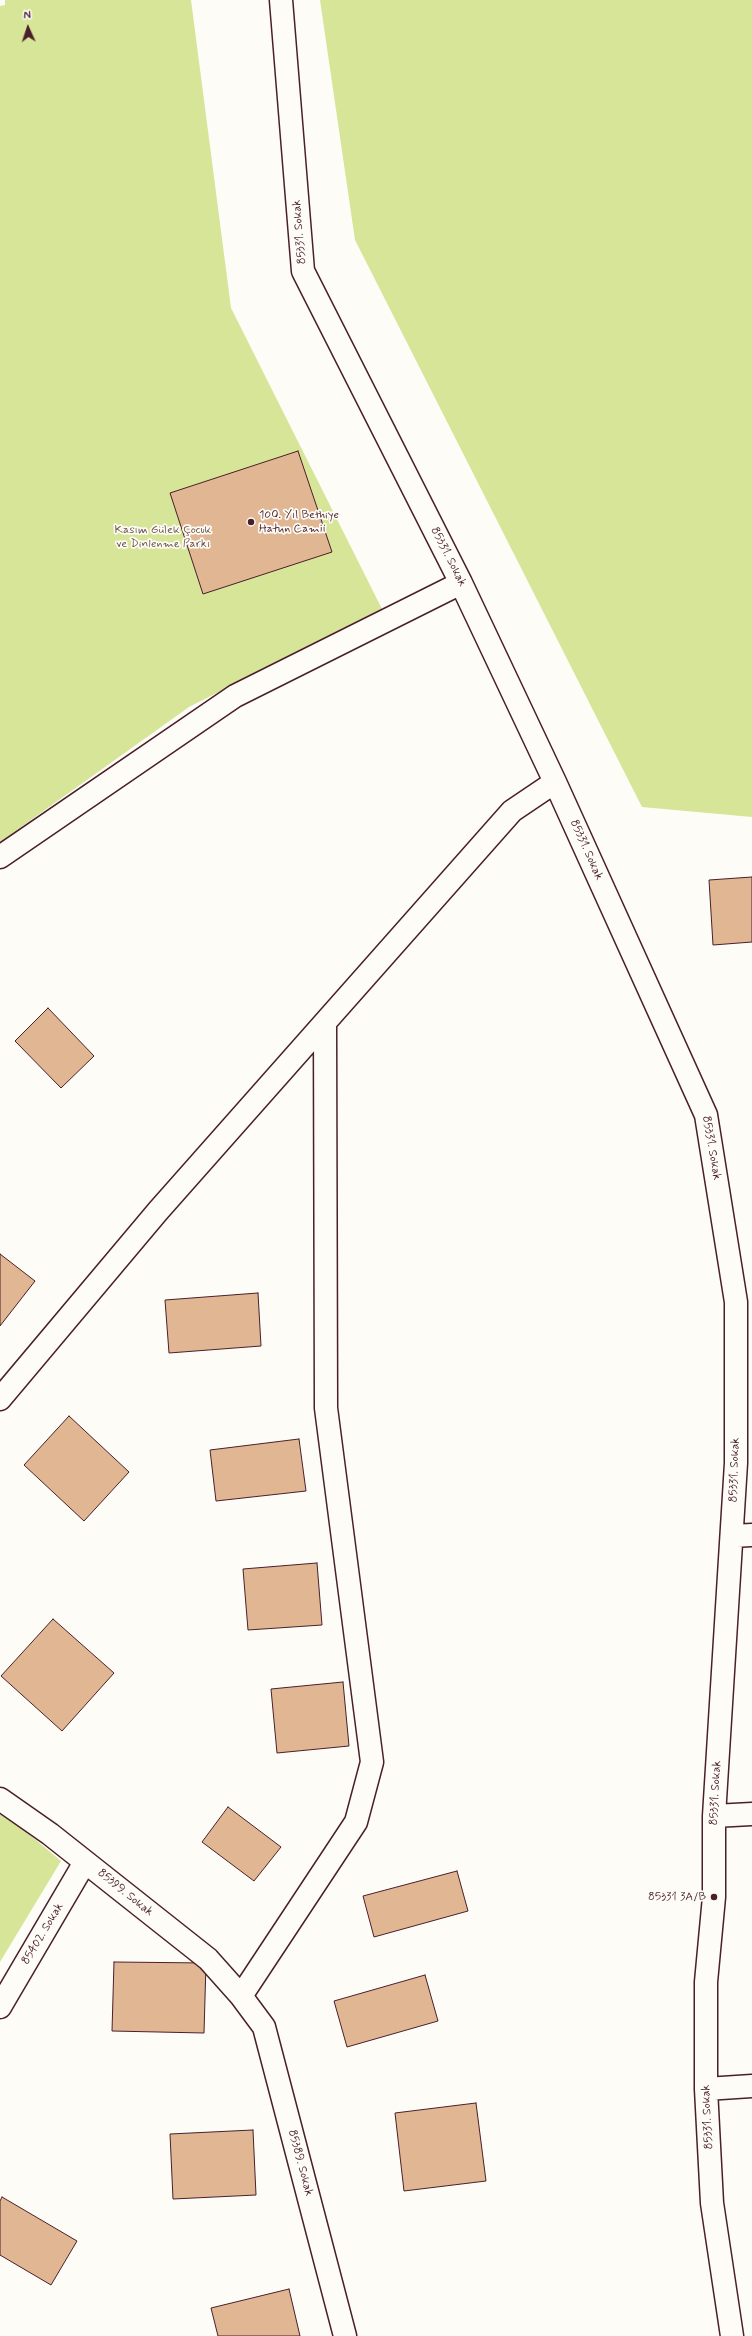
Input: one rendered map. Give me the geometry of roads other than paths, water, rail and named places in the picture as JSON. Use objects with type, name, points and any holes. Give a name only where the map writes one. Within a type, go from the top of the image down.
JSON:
[{"type":"street","name":"85331. Sokak","points":[[281,0],[303,271],[461,582],[555,782],[706,1115],[736,1302],[736,1463],[742,1536],[714,1816],[714,1897],[706,1982],[706,2089],[712,2203],[732,2336]]},
{"type":"street","points":[[0,857],[235,696],[461,582]]},
{"type":"street","points":[[0,1399],[158,1211],[512,811],[555,782]]},
{"type":"street","points":[[241,1996],[356,1822],[372,1762],[326,1408],[325,1024]]},
{"type":"street","name":"85399. Sokak","points":[[0,1799],[86,1862],[208,1959],[241,1996]]},
{"type":"street","points":[[714,1816],[752,1814]]},
{"type":"street","name":"85402. Sokak","points":[[0,2006],[86,1862]]},
{"type":"street","name":"85389. Sokak","points":[[241,1996],[264,2027],[345,2336]]},
{"type":"street","points":[[706,2089],[752,2086]]},
{"type":"place","name":"100. Yıl Bethiye Hatun Camii","points":[[251,522]]},
{"type":"place","name":"85331 3A/B","points":[[714,1897]]},
{"type":"park label","name":"Kasım Gülek Çocuk ve Dinlenme Parkı","points":[[163,537]]}]
